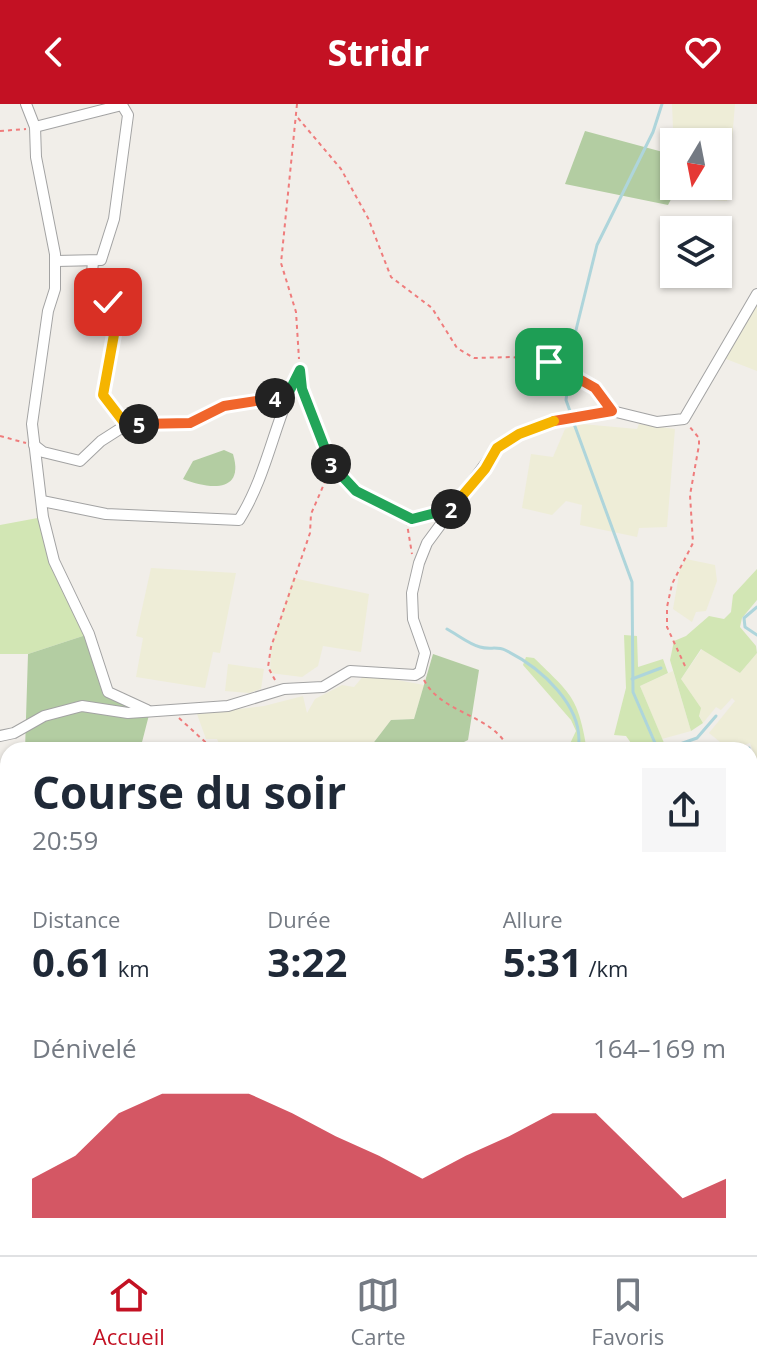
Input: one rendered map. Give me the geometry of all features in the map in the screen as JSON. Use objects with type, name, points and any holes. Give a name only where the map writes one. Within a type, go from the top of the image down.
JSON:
[{"type":"street","points":[[35,127],[122,104],[128,115],[114,219],[101,260],[56,261]]},
{"type":"street","points":[[27,105],[35,127],[56,261],[55,289],[48,311],[32,424],[54,561],[89,634],[108,692],[150,711]]},
{"type":"street","points":[[93,262],[91,283],[117,318],[103,395],[126,425]]},
{"type":"street","points":[[0,736],[14,733],[44,716],[82,706],[128,713],[228,706],[284,689],[323,687],[350,671],[404,676],[420,672],[425,653],[413,619],[413,582],[427,543],[506,441],[567,417],[612,411],[657,422],[684,419],[725,343],[757,294]]},
{"type":"street","points":[[42,501],[106,514],[239,520],[251,500],[288,394],[300,370]]},
{"type":"street","points":[[34,445],[43,452],[80,461],[101,441],[126,425],[190,423],[224,406],[288,394]]},
{"type":"path","points":[[297,104],[298,117],[285,197],[281,263],[296,312],[302,389],[332,467],[356,491],[412,519],[449,511]]},
{"type":"path","points":[[298,117],[341,169],[368,218],[391,277],[432,308],[457,348],[474,358],[512,357],[565,368],[595,388],[612,411]]},
{"type":"path","points":[[0,131],[35,127]]},
{"type":"path","points":[[684,419],[699,438],[690,495],[694,536],[672,584],[667,621],[685,666]]},
{"type":"path","points":[[0,436],[34,445]]},
{"type":"path","points":[[284,689],[271,676],[271,647],[310,533],[311,514],[332,467]]},
{"type":"path","points":[[400,514],[407,524],[414,560]]},
{"type":"path","points":[[420,672],[440,702],[496,733],[503,742]]},
{"type":"path","points":[[169,709],[205,742]]},
{"type":"green space","points":[[672,104],[735,104],[732,140],[732,128],[673,128]]},
{"type":"green space","points":[[585,131],[660,151],[660,200],[671,200],[668,205],[565,184]]},
{"type":"green space","points":[[757,297],[757,371],[721,357]]},
{"type":"green space","points":[[582,424],[637,429],[639,424],[675,429],[667,527],[639,528],[637,537],[580,525],[582,505],[566,501],[552,515],[522,508],[531,454],[553,457],[565,429]]},
{"type":"green space","points":[[224,450],[233,454],[234,476],[229,482],[213,486],[183,479],[193,461]]},
{"type":"green space","points":[[43,517],[54,561],[89,634],[28,654],[0,654],[0,525]]},
{"type":"green space","points":[[686,559],[715,565],[717,581],[706,611],[696,612],[692,622],[673,609],[680,569]]},
{"type":"green space","points":[[151,568],[236,573],[220,653],[213,652],[205,688],[136,677],[143,638],[136,636]]},
{"type":"green space","points":[[757,569],[757,600],[742,618],[740,627],[756,646],[757,653],[740,673],[701,649],[681,679],[701,708],[699,716],[703,723],[691,731],[670,660],[674,641],[686,636],[709,616],[724,619],[731,612],[733,595]]},
{"type":"green space","points":[[293,578],[369,594],[361,652],[323,646],[318,666],[302,677],[270,673],[271,647]]},
{"type":"green space","points":[[89,634],[108,692],[150,711],[142,742],[25,742],[28,654]]},
{"type":"green space","points":[[624,635],[637,636],[638,667],[663,659],[668,673],[640,686],[664,742],[630,742],[626,736],[614,735],[626,688]]},
{"type":"green space","points":[[702,649],[740,673],[757,653],[757,742],[720,742],[709,733],[735,701],[732,698],[721,710],[716,707],[703,723],[681,679]]},
{"type":"green space","points":[[433,654],[479,670],[468,740],[374,742],[391,720],[414,719]]},
{"type":"green space","points":[[526,657],[534,658],[565,689],[576,707],[585,742],[571,742],[576,731],[571,720],[523,665]]},
{"type":"green space","points":[[228,664],[264,669],[261,689],[249,693],[225,691]]},
{"type":"green space","points":[[673,671],[691,731],[662,739],[640,686]]},
{"type":"green space","points":[[365,674],[424,685],[414,719],[391,720],[374,742],[218,742],[217,739],[206,739],[197,714],[264,706],[303,696],[307,713],[315,699],[342,685],[354,687]]},
{"type":"waterway","points":[[571,414],[566,400],[576,330],[597,245],[653,132],[662,104]]},
{"type":"waterway","points":[[573,421],[632,582],[633,692],[655,742]]},
{"type":"waterway","points":[[757,607],[744,618],[745,627],[757,635]]},
{"type":"waterway","points":[[447,629],[476,646],[505,650],[546,678],[568,704],[575,719],[578,742]]},
{"type":"waterway","points":[[632,679],[661,668]]},
{"type":"waterway","points":[[686,742],[697,738],[716,716]]},
{"type":"route","points":[[108,302],[117,318],[103,395],[126,425],[190,423],[224,406],[270,400],[288,394],[300,370],[302,389],[324,439],[332,467],[356,491],[412,519],[449,511],[485,469],[497,448],[506,441],[567,417],[612,411],[595,388],[565,368],[549,362]]}]
